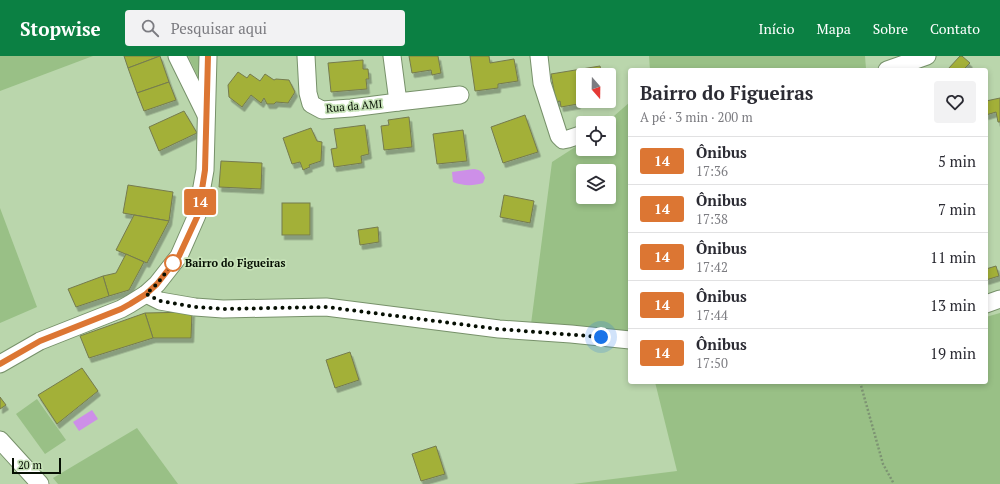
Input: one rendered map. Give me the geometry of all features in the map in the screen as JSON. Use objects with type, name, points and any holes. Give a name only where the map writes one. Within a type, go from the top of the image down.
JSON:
[{"type":"street","points":[[177,56],[207,117]]},
{"type":"street","points":[[0,364],[40,341],[121,309],[130,304],[146,294],[157,284],[179,256],[198,215],[205,170],[208,56]]},
{"type":"street","name":"Rua da AMI","points":[[306,56],[308,93],[311,104],[322,110],[352,108],[460,95]]},
{"type":"street","name":"Rua da AMI","points":[[392,56],[398,102]]},
{"type":"street","points":[[539,56],[542,83],[560,136],[563,140],[576,136]]},
{"type":"street","points":[[893,68],[927,56]]},
{"type":"street","points":[[146,294],[160,301],[195,307],[223,309],[326,307],[498,329],[628,340]]},
{"type":"street","points":[[988,303],[1000,298]]},
{"type":"street","points":[[0,440],[40,484]]},
{"type":"path","points":[[861,384],[883,464],[894,484]]},
{"type":"green space","points":[[0,56],[93,56],[0,91]]},
{"type":"green space","points":[[188,56],[199,56],[199,79]]},
{"type":"green space","points":[[649,56],[865,56],[866,68],[650,68]]},
{"type":"green space","points":[[628,104],[628,332],[531,324],[552,162],[576,147],[576,156],[616,156],[616,116],[614,116]]},
{"type":"green space","points":[[0,208],[37,307],[0,323]]},
{"type":"green space","points":[[1000,313],[1000,484],[573,484],[677,471],[655,384],[988,384],[988,316]]},
{"type":"green space","points":[[37,399],[66,440],[45,454],[16,414]]},
{"type":"green space","points":[[137,428],[178,484],[58,484],[53,478]]},
{"type":"shaded area","points":[[474,169],[483,174],[485,178],[483,183],[468,185],[453,182],[452,172]]},
{"type":"shaded area","points":[[92,410],[98,419],[79,431],[73,422]]},
{"type":"building","points":[[124,56],[160,56],[128,68]]},
{"type":"building","points":[[160,56],[169,82],[137,93],[128,68]]},
{"type":"building","points":[[409,56],[438,56],[441,73],[432,75],[431,70],[412,73]]},
{"type":"building","points":[[470,56],[489,56],[490,63],[514,59],[518,81],[498,84],[498,88],[475,91]]},
{"type":"building","points":[[960,56],[970,63],[965,68],[949,68]]},
{"type":"building","points":[[363,60],[363,69],[368,69],[369,79],[366,79],[367,89],[331,92],[328,63]]},
{"type":"building","points":[[600,66],[600,68],[588,68]]},
{"type":"building","points":[[576,70],[576,104],[561,107],[560,101],[556,102],[551,74]]},
{"type":"building","points":[[238,72],[247,78],[250,74],[260,81],[265,74],[274,80],[289,80],[295,92],[288,103],[276,102],[274,104],[267,104],[264,98],[261,103],[251,95],[242,107],[229,97],[228,85]]},
{"type":"building","points":[[169,82],[176,100],[144,111],[137,93]]},
{"type":"building","points":[[1000,98],[1000,122],[998,122],[996,112],[988,114],[988,101]]},
{"type":"building","points":[[184,111],[197,133],[159,151],[149,127]]},
{"type":"building","points":[[525,115],[538,152],[503,163],[491,127]]},
{"type":"building","points":[[409,117],[412,147],[384,150],[381,126],[389,125],[388,120]]},
{"type":"building","points":[[365,125],[369,154],[361,156],[362,163],[334,167],[331,149],[337,148],[334,129]]},
{"type":"building","points":[[311,128],[317,141],[322,142],[321,161],[309,165],[310,167],[303,170],[300,162],[292,164],[283,138]]},
{"type":"building","points":[[463,130],[467,161],[437,164],[433,134]]},
{"type":"building","points":[[221,161],[262,163],[261,189],[219,187]]},
{"type":"building","points":[[128,185],[173,192],[169,221],[123,213]]},
{"type":"building","points":[[504,195],[534,201],[530,223],[500,217]]},
{"type":"building","points":[[282,203],[310,203],[310,235],[282,235]]},
{"type":"building","points":[[134,215],[169,221],[147,263],[116,250]]},
{"type":"building","points":[[378,227],[379,242],[360,245],[358,230]]},
{"type":"building","points":[[126,254],[144,262],[129,290],[109,296],[103,276],[116,273]]},
{"type":"building","points":[[996,266],[999,276],[988,279],[988,268]]},
{"type":"building","points":[[103,276],[109,296],[76,307],[68,289]]},
{"type":"building","points":[[192,312],[191,338],[153,338],[145,313]]},
{"type":"building","points":[[145,313],[153,338],[89,358],[80,336]]},
{"type":"building","points":[[350,352],[359,380],[335,388],[326,360]]},
{"type":"building","points":[[82,368],[98,391],[57,424],[38,395]]},
{"type":"building","points":[[0,397],[6,405],[0,409]]},
{"type":"building","points":[[436,446],[445,474],[421,481],[412,454]]},
{"type":"bus line","name":"14","points":[[0,364],[40,341],[121,309],[130,304],[146,294],[157,284],[179,256],[198,215],[205,170],[208,56]]},
{"type":"place","name":"Bairro do Figueiras","points":[[173,263]]},
{"type":"route","points":[[173,263],[157,284],[146,294],[160,301],[195,307],[223,309],[326,307],[498,329],[601,337]]}]
